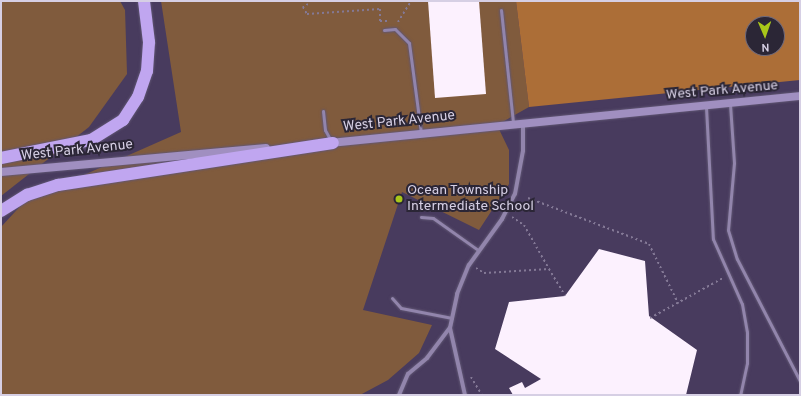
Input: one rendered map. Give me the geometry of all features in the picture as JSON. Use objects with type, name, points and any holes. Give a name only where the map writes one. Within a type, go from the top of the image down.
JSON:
[{"type":"highway","points":[[1,158],[91,140],[123,120],[138,97],[147,71],[149,42],[144,1]]},
{"type":"highway","points":[[1,211],[27,195],[58,185],[333,143]]},
{"type":"street","name":"West Park Avenue","points":[[1,172],[333,143],[800,96]]},
{"type":"street","points":[[465,395],[450,328],[452,318],[469,265],[478,250],[506,213],[520,178],[523,123]]},
{"type":"street","points":[[399,395],[405,377],[427,358],[450,328]]},
{"type":"lane","points":[[501,10],[512,124]]},
{"type":"lane","points":[[384,30],[395,29],[409,43],[421,133]]},
{"type":"lane","points":[[730,103],[734,163],[728,201],[728,230],[737,259],[800,380]]},
{"type":"lane","points":[[706,105],[713,239],[728,276],[742,304],[747,332],[747,363],[742,386],[738,395]]},
{"type":"lane","points":[[323,110],[325,130],[333,143]]},
{"type":"lane","points":[[421,217],[433,218],[478,250]]},
{"type":"lane","points":[[392,298],[401,308],[452,318]]},
{"type":"path","points":[[395,29],[411,1]]},
{"type":"path","points":[[308,4],[303,7],[308,14],[380,10],[380,21],[398,22]]},
{"type":"path","points":[[528,198],[649,244],[678,303]]},
{"type":"path","points":[[506,213],[524,225],[565,296]]},
{"type":"path","points":[[469,265],[484,273],[549,269]]},
{"type":"path","points":[[650,318],[728,276]]},
{"type":"path","points":[[471,377],[482,395]]},
{"type":"shaded area","points":[[1,1],[120,1],[125,10],[127,74],[89,127],[1,196]]},
{"type":"shaded area","name":"Ocean Township Intermediate School","points":[[161,1],[516,1],[529,107],[497,125],[509,150],[509,184],[479,230],[402,192],[363,310],[432,325],[419,353],[388,380],[360,395],[1,395],[1,227],[25,201],[181,132]]},
{"type":"shaded area","points":[[516,1],[800,1],[800,80],[529,107]]},
{"type":"building","points":[[428,1],[479,1],[486,94],[435,98]]},
{"type":"building","points":[[599,249],[645,261],[649,316],[697,350],[686,395],[513,395],[509,388],[522,382],[525,388],[541,379],[495,349],[509,302],[565,296]]},
{"type":"place","name":"Ocean Township Intermediate School","points":[[399,199]]}]
